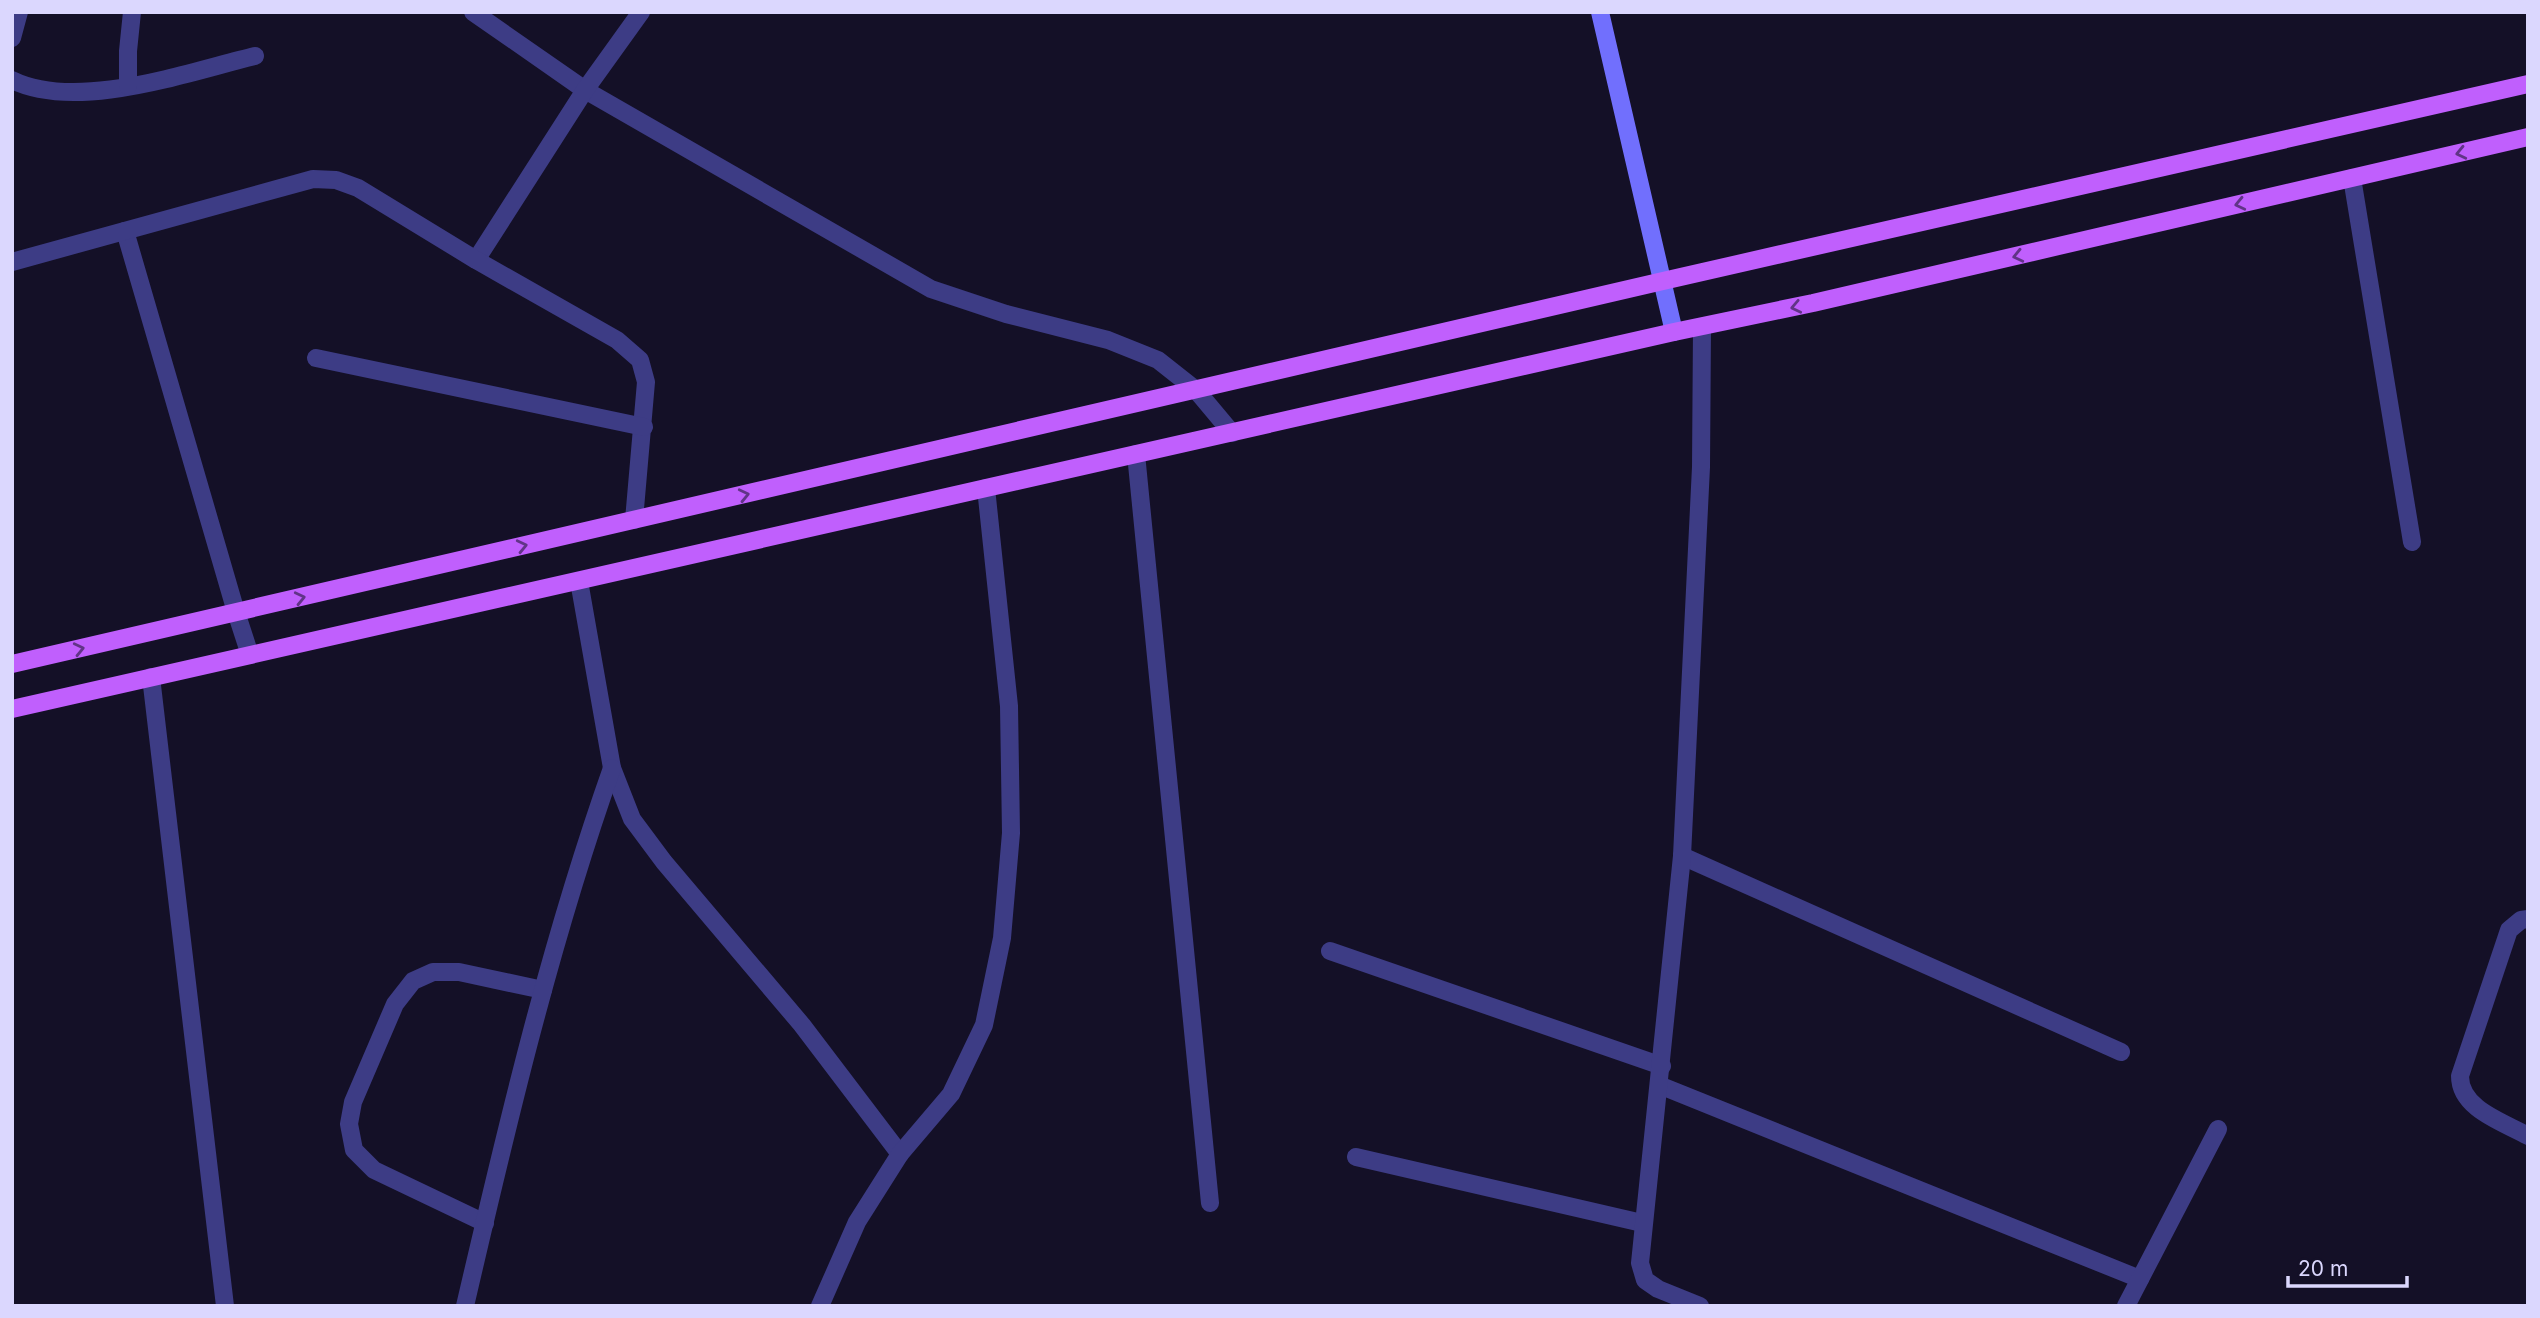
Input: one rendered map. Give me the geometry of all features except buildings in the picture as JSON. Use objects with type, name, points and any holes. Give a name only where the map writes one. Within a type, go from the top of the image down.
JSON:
[{"type":"main road","points":[[1600,12],[1674,332]]},
{"type":"main road","points":[[12,664],[1663,281],[2528,84]]},
{"type":"main road","points":[[12,709],[1674,332],[1840,297],[2528,137]]},
{"type":"street","points":[[12,38],[19,12]]},
{"type":"street","points":[[128,86],[132,12]]},
{"type":"street","points":[[473,12],[931,289],[1006,314],[1108,340],[1158,360],[1196,390],[1232,433]]},
{"type":"street","points":[[476,260],[590,83],[641,12]]},
{"type":"street","points":[[12,80],[27,87],[53,91],[92,92],[255,56]]},
{"type":"street","points":[[2352,178],[2412,542]]},
{"type":"street","points":[[12,262],[313,179],[336,180],[358,188],[476,260],[617,340],[640,360],[646,382],[634,520]]},
{"type":"street","points":[[125,231],[250,655]]},
{"type":"street","points":[[1700,1306],[1658,1290],[1646,1280],[1640,1263],[1642,1223],[1660,1085],[1682,856],[1701,467],[1702,327]]},
{"type":"street","points":[[316,358],[644,427]]},
{"type":"street","points":[[1136,454],[1210,1203]]},
{"type":"street","points":[[820,1306],[857,1222],[900,1154],[951,1094],[984,1025],[1002,938],[1011,833],[1009,706],[986,488]]},
{"type":"street","points":[[579,581],[612,768],[632,819],[664,862],[802,1025],[900,1154]]},
{"type":"street","points":[[150,677],[225,1306]]},
{"type":"street","points":[[465,1306],[543,990],[582,852],[612,768]]},
{"type":"street","points":[[1682,856],[2121,1052]]},
{"type":"street","points":[[2528,919],[2521,920],[2509,930],[2460,1076],[2460,1088],[2466,1100],[2528,1136]]},
{"type":"street","points":[[1330,951],[1662,1066]]},
{"type":"street","points":[[485,1223],[374,1170],[354,1150],[349,1124],[353,1102],[395,1004],[413,981],[433,972],[459,972],[543,990]]},
{"type":"street","points":[[1660,1085],[2140,1279]]},
{"type":"street","points":[[2126,1306],[2218,1129]]},
{"type":"street","points":[[1356,1157],[1642,1223]]}]
